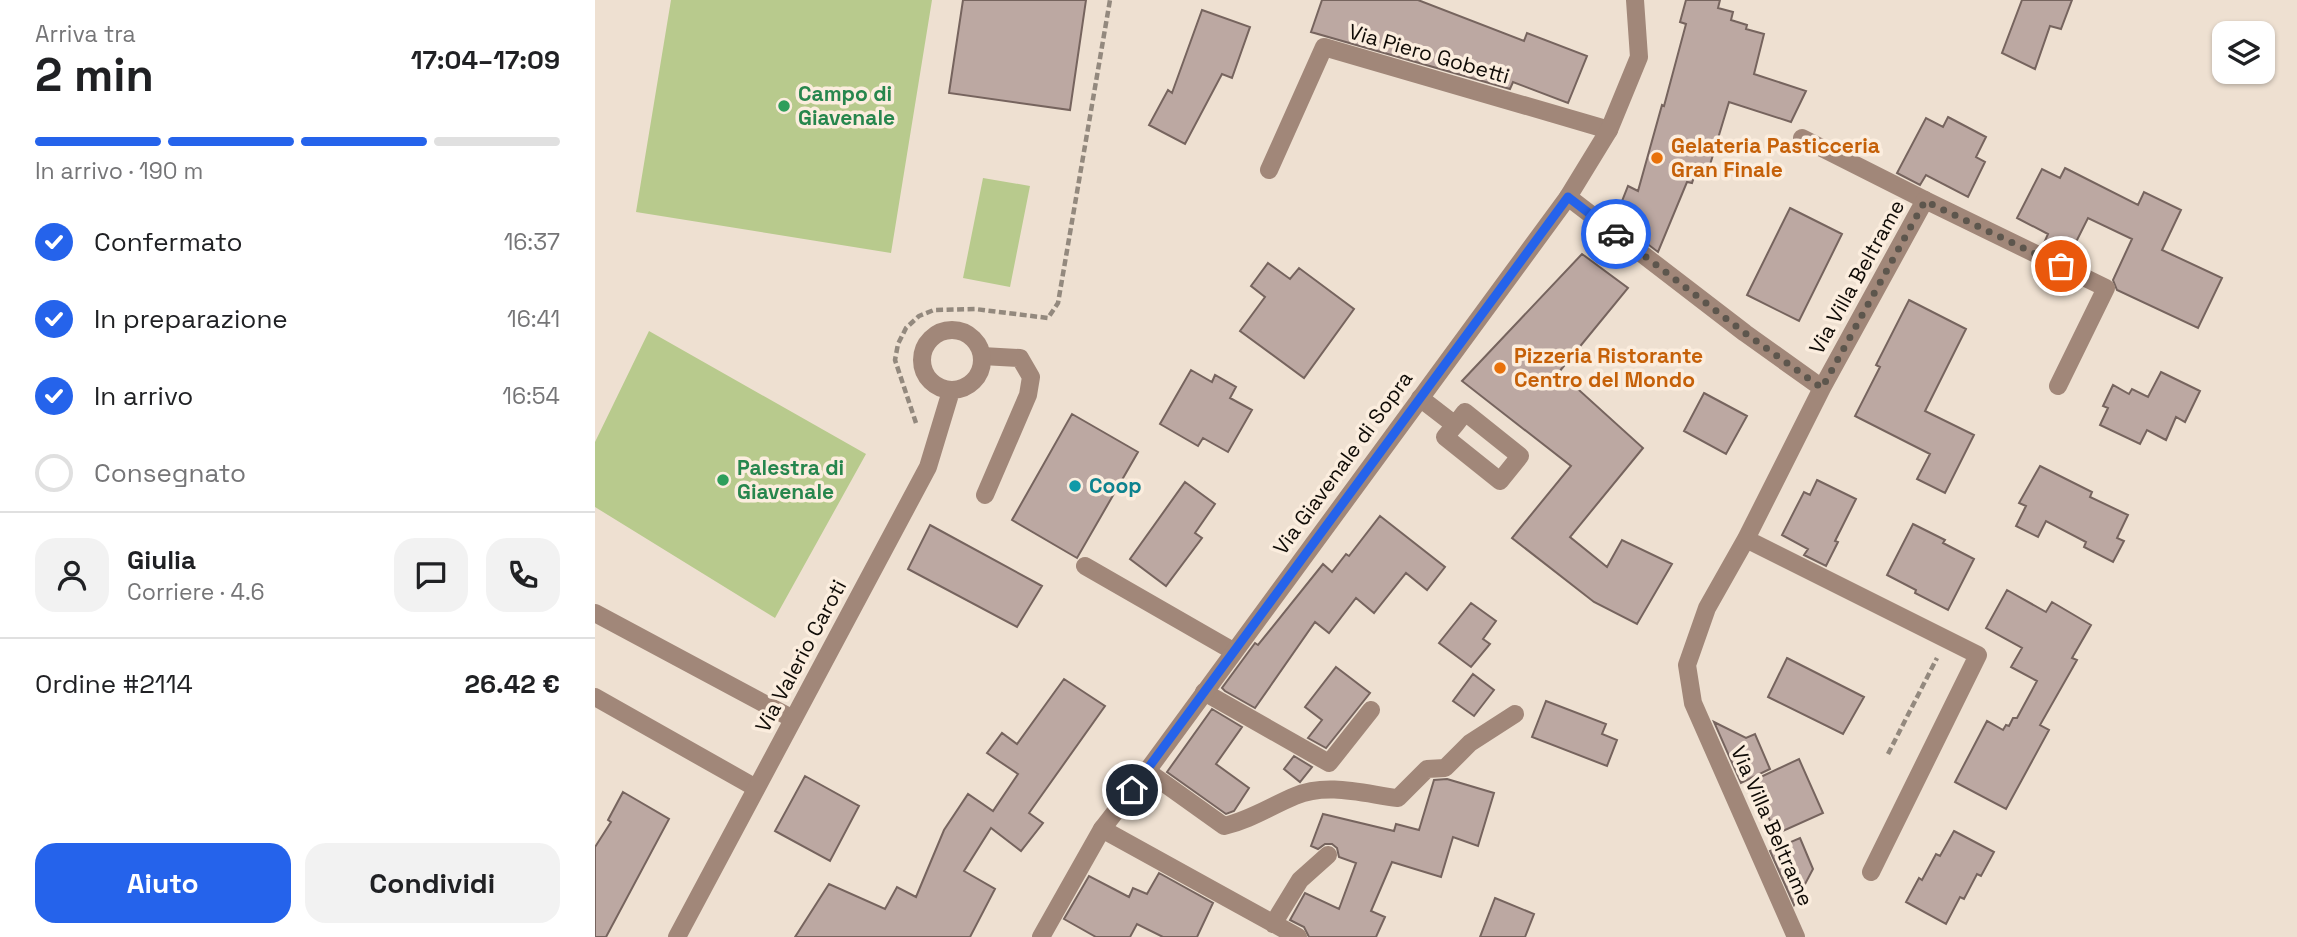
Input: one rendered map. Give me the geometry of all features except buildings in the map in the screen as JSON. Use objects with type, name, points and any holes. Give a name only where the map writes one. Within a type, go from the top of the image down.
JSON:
[{"type":"street","name":"Via Giavenale di Sopra","points":[[1041,937],[1102,830],[1568,197],[1609,130],[1639,57],[1635,0]]},
{"type":"street","name":"Via Piero Gobetti","points":[[1269,170],[1324,47],[1609,130]]},
{"type":"street","points":[[1802,138],[1925,201]]},
{"type":"street","name":"Via Villa Beltrame","points":[[1568,197],[1745,333],[1822,388]]},
{"type":"street","name":"Via Villa Beltrame","points":[[1796,937],[1693,703],[1687,664],[1707,608],[1746,539],[1822,388],[1925,201],[2106,288],[2058,386]]},
{"type":"street","points":[[953,330],[972,338],[979,346],[982,356],[975,380],[960,390],[951,391],[932,383],[922,365],[927,344],[943,332],[953,330]]},
{"type":"street","points":[[982,356],[1020,358],[1031,377],[1028,395],[985,495]]},
{"type":"street","name":"Via Valerio Caroti","points":[[677,937],[928,467],[951,391]]},
{"type":"street","points":[[1420,398],[1454,425]]},
{"type":"street","points":[[1746,539],[1978,655],[1871,872]]},
{"type":"street","points":[[1085,566],[1233,651]]},
{"type":"street","points":[[595,612],[793,719]]},
{"type":"street","points":[[1204,692],[1329,764],[1371,710]]},
{"type":"street","points":[[595,697],[756,788]]},
{"type":"street","points":[[1147,771],[1224,826],[1243,822],[1297,794],[1330,788],[1398,798],[1427,769],[1445,768],[1470,744],[1515,714]]},
{"type":"street","points":[[1102,830],[1298,937]]},
{"type":"street","points":[[1273,925],[1300,880],[1328,855]]},
{"type":"path","points":[[1066,246],[1110,0]]},
{"type":"path","points":[[1888,754],[1947,639]]},
{"type":"green space","name":"Campo di Giavenale","points":[[671,0],[932,0],[891,253],[636,212]]},
{"type":"green space","points":[[983,178],[1030,186],[1010,287],[963,278]]},
{"type":"green space","name":"Palestra di Giavenale","points":[[649,331],[866,454],[775,618],[595,507],[595,442]]},
{"type":"way so far","points":[[1616,234],[1822,388],[1925,201],[2061,266]]},
{"type":"place","name":"Campo di Giavenale","points":[[784,106]]},
{"type":"place","name":"Gelateria Pasticceria Gran Finale","points":[[1657,158]]},
{"type":"place","name":"Pizzeria Ristorante Centro del Mondo","points":[[1500,368]]},
{"type":"place","name":"Palestra di Giavenale","points":[[723,480]]},
{"type":"place","name":"Coop","points":[[1075,486]]},
{"type":"route","points":[[1132,790],[1568,197],[1616,234]]}]
